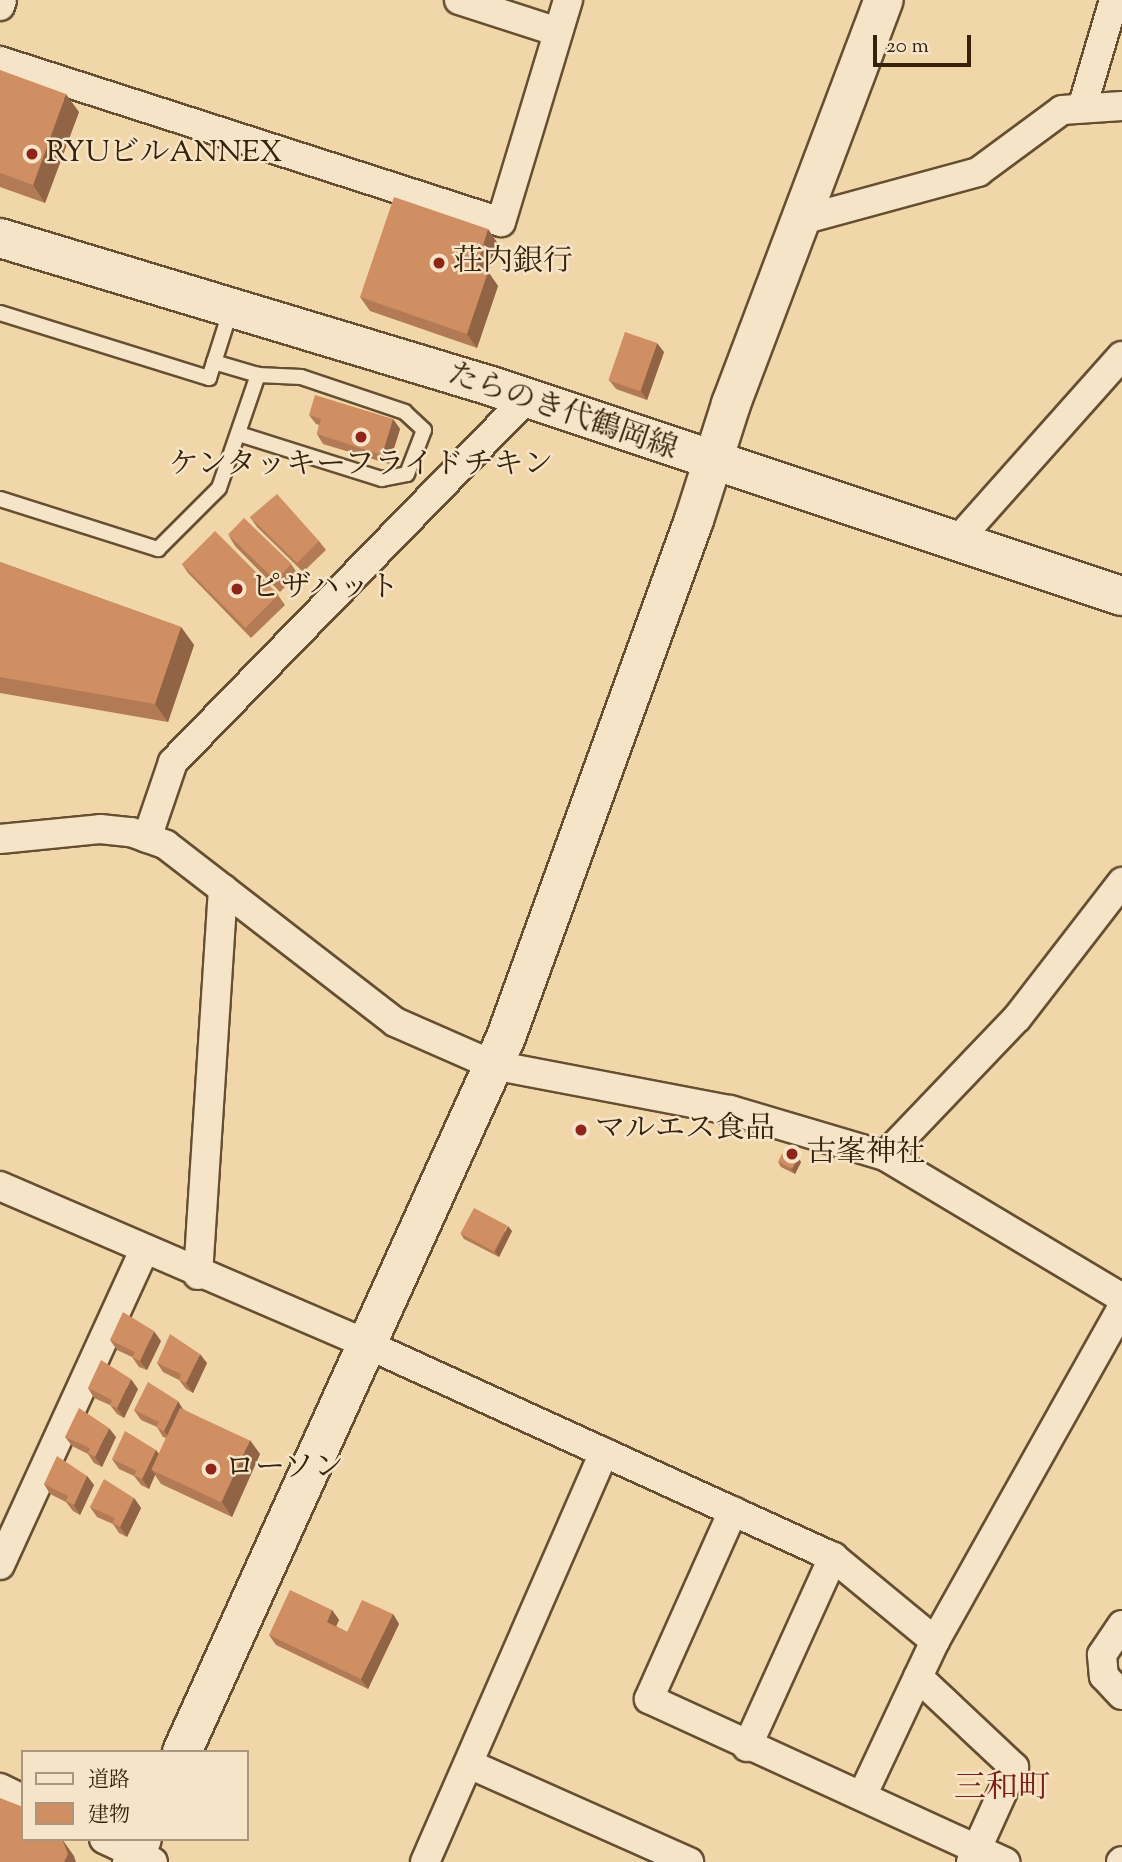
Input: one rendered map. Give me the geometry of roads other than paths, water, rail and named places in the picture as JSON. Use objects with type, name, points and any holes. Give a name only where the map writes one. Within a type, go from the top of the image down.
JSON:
[{"type":"street","points":[[0,6],[2,0]]},
{"type":"street","points":[[459,0],[558,32]]},
{"type":"street","points":[[0,61],[501,222],[568,0]]},
{"type":"street","points":[[182,1750],[364,1343],[494,1065],[797,221],[884,0]]},
{"type":"street","points":[[1082,108],[1114,0]]},
{"type":"street","points":[[797,221],[978,172],[1062,110],[1122,106]]},
{"type":"street","name":"たらのき代鶴岡線","points":[[0,237],[526,399],[712,463],[1122,596]]},
{"type":"street","points":[[956,542],[1122,356]]},
{"type":"street","points":[[147,838],[173,762],[526,399]]},
{"type":"street","points":[[0,839],[100,829],[147,838],[166,845],[395,1022],[494,1065],[730,1110],[885,1156],[1122,1298]]},
{"type":"street","points":[[885,1156],[1017,1018],[1122,882]]},
{"type":"street","points":[[198,1275],[223,889]]},
{"type":"street","points":[[0,1186],[198,1275],[364,1343],[833,1557],[935,1642]]},
{"type":"street","points":[[0,1565],[144,1251]]},
{"type":"street","points":[[862,1796],[935,1642],[1122,1308]]},
{"type":"street","points":[[425,1862],[604,1452]]},
{"type":"street","points":[[733,1511],[649,1699],[747,1747],[862,1796],[973,1856],[1004,1862]]},
{"type":"street","points":[[747,1747],[833,1557]]},
{"type":"street","points":[[1122,1625],[1102,1655],[1104,1676],[1122,1695]]},
{"type":"street","points":[[918,1677],[1014,1767],[973,1856]]},
{"type":"street","points":[[469,1764],[690,1862]]},
{"type":"street","points":[[0,1788],[21,1798]]},
{"type":"lane","points":[[0,313],[209,378],[232,308]]},
{"type":"lane","points":[[214,362],[258,375],[301,377],[405,412],[424,430],[407,474],[382,479],[239,434]]},
{"type":"lane","points":[[0,499],[158,549],[219,488],[258,375]]},
{"type":"place","name":"RYUビルANNEX","points":[[32,154]]},
{"type":"place","name":"荘内銀行","points":[[439,263]]},
{"type":"place","name":"ケンタッキーフライドチキン","points":[[361,437]]},
{"type":"place","name":"ピザハット","points":[[237,589]]},
{"type":"place","name":"マルエス食品","points":[[581,1130]]},
{"type":"place","name":"古峯神社","points":[[792,1154]]},
{"type":"place","name":"ローソン","points":[[211,1469]]},
{"type":"district","name":"三和町","points":[[1002,1789]]}]
